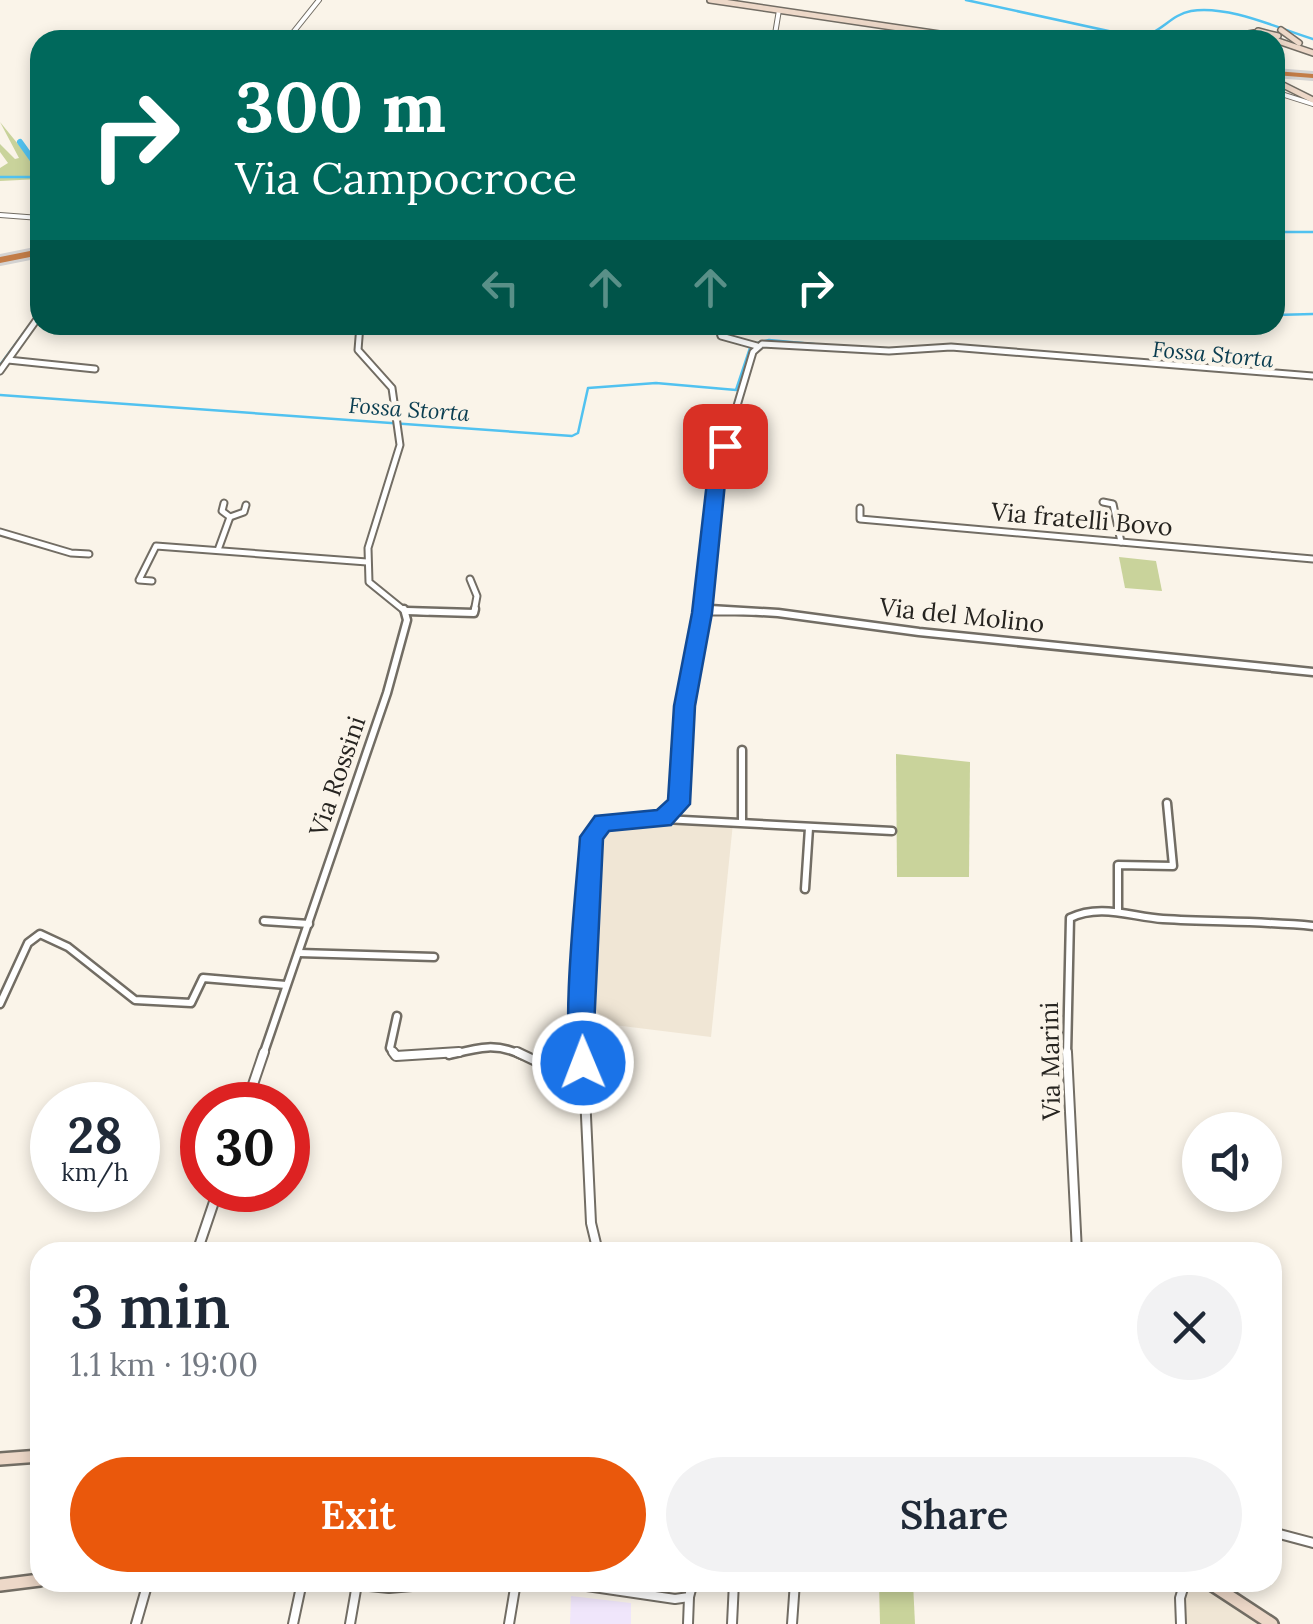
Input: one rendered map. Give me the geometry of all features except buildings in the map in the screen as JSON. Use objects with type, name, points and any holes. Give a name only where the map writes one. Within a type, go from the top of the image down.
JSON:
[{"type":"highway","points":[[1285,74],[1313,74]]},
{"type":"highway","points":[[0,258],[30,251]]},
{"type":"main road","points":[[710,0],[913,30]]},
{"type":"main road","points":[[1285,40],[1313,51]]},
{"type":"main road","points":[[1285,42],[1313,51]]},
{"type":"main road","points":[[1285,81],[1313,102]]},
{"type":"main road","points":[[0,1459],[30,1457]]},
{"type":"main road","points":[[0,1585],[30,1581]]},
{"type":"main road","points":[[1223,1592],[1272,1624]]},
{"type":"street","points":[[295,30],[320,0]]},
{"type":"street","points":[[776,30],[779,10]]},
{"type":"street","points":[[1285,95],[1313,102]]},
{"type":"street","points":[[0,215],[30,217]]},
{"type":"street","points":[[0,371],[30,329]]},
{"type":"street","points":[[359,335],[358,350],[392,388],[400,445],[366,562],[372,587],[406,611],[474,613],[477,596],[470,579]]},
{"type":"street","points":[[721,335],[757,346],[776,343],[873,351],[951,347],[1313,376]]},
{"type":"street","points":[[662,819],[679,804],[684,706],[702,613],[717,473],[757,346]]},
{"type":"street","points":[[8,360],[95,368]]},
{"type":"street","points":[[1103,502],[1113,504],[1121,542]]},
{"type":"street","points":[[224,504],[222,511],[230,516],[244,512],[246,505]]},
{"type":"street","name":"Via fratelli Bovo","points":[[860,508],[860,520],[1313,559]]},
{"type":"street","points":[[218,550],[230,516]]},
{"type":"street","points":[[0,532],[70,554],[89,554]]},
{"type":"street","points":[[152,581],[139,580],[156,546],[366,562]]},
{"type":"street","name":"Via del Molino","points":[[702,613],[707,609],[778,612],[919,632],[1313,672]]},
{"type":"street","name":"Via Rossini","points":[[254,1082],[387,694],[406,629],[406,611]]},
{"type":"street","points":[[742,750],[742,821]]},
{"type":"street","points":[[1118,911],[1118,865],[1174,866],[1167,803]]},
{"type":"street","points":[[596,1242],[591,1224],[583,1063],[587,895],[593,831],[608,820],[662,819],[892,831]]},
{"type":"street","points":[[805,889],[808,828]]},
{"type":"street","name":"Via Marini","points":[[1076,1242],[1067,1059],[1070,918],[1080,913],[1118,911],[1160,918],[1313,926]]},
{"type":"street","points":[[264,921],[309,924]]},
{"type":"street","points":[[0,1004],[34,935],[68,947],[135,1000],[192,1002],[203,978],[286,985]]},
{"type":"street","points":[[299,954],[434,957]]},
{"type":"street","points":[[396,1016],[390,1048],[396,1056],[437,1057],[489,1045],[504,1046],[540,1063],[583,1063]]},
{"type":"street","points":[[200,1242],[211,1212]]},
{"type":"street","points":[[1282,1535],[1313,1543]]},
{"type":"street","points":[[136,1624],[145,1592]]},
{"type":"street","points":[[293,1624],[300,1592]]},
{"type":"street","points":[[350,1624],[356,1592]]},
{"type":"street","points":[[509,1624],[514,1592]]},
{"type":"street","points":[[659,1592],[689,1597]]},
{"type":"street","points":[[688,1624],[690,1592]]},
{"type":"street","points":[[732,1624],[734,1592]]},
{"type":"street","points":[[792,1624],[795,1592]]},
{"type":"street","points":[[1182,1592],[1182,1624]]},
{"type":"shaded area","points":[[619,820],[733,823],[711,1037],[606,1024],[591,1002],[597,843],[603,829]]},
{"type":"shaded area","points":[[1188,1592],[1232,1592],[1281,1624],[1185,1624],[1183,1605]]},
{"type":"shaded area","points":[[571,1596],[631,1603],[631,1624],[570,1624]]},
{"type":"green space","points":[[0,122],[30,159],[30,180],[0,181],[0,168],[8,163],[0,152],[0,144],[15,159],[19,158]]},
{"type":"green space","points":[[1119,557],[1156,561],[1162,591],[1125,588]]},
{"type":"green space","points":[[896,754],[970,762],[969,877],[897,877]]},
{"type":"green space","points":[[879,1592],[913,1592],[915,1624],[880,1624]]},
{"type":"waterway","points":[[966,0],[1104,30]]},
{"type":"waterway","points":[[1157,30],[1183,13],[1206,10],[1253,19],[1313,39]]},
{"type":"waterway","points":[[20,142],[30,156]]},
{"type":"waterway","points":[[0,177],[30,177]]},
{"type":"waterway","points":[[1285,232],[1313,232]]},
{"type":"waterway","points":[[1285,315],[1313,314]]},
{"type":"waterway","points":[[0,365],[30,324]]},
{"type":"waterway","name":"Fossa Storta","points":[[754,344],[769,340],[835,346]]},
{"type":"waterway","name":"Fossa Storta","points":[[0,395],[572,436],[578,433],[588,388],[656,383],[736,390],[750,348]]},
{"type":"route","points":[[583,1063],[593,831],[603,822],[617,818],[662,819],[679,804],[684,706],[702,613],[717,473],[725,446]]}]
